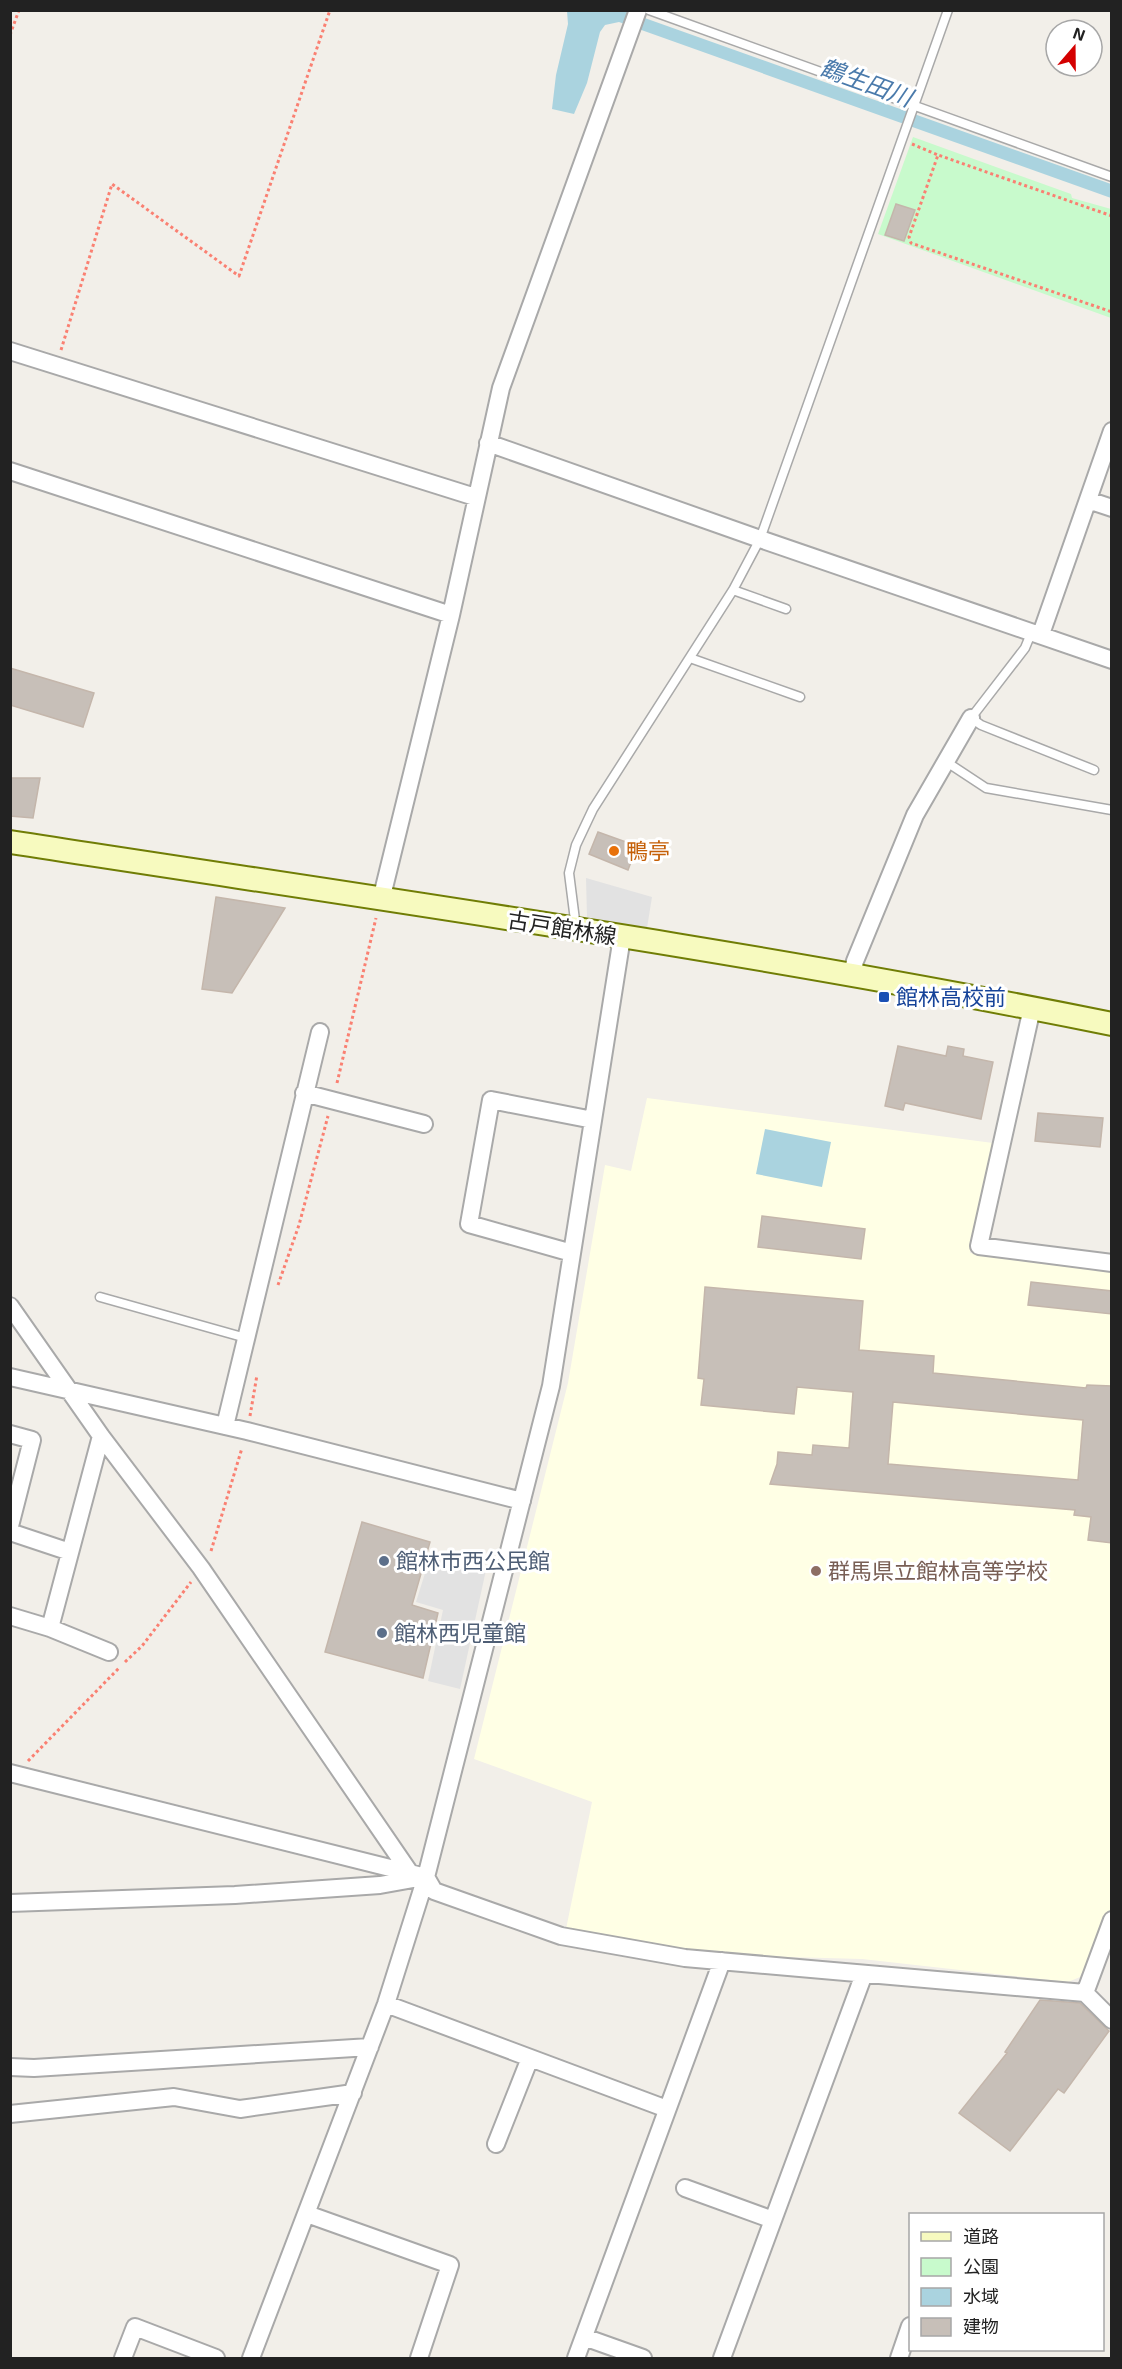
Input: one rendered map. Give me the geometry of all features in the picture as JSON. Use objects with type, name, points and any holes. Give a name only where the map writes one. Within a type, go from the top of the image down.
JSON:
[{"type":"main road","name":"古戸館林線","points":[[10,842],[379,908],[576,929],[852,976],[1112,1024]]},
{"type":"street","points":[[379,908],[451,615],[475,497],[501,388],[641,11]]},
{"type":"street","points":[[10,351],[475,497]]},
{"type":"street","points":[[1036,632],[1088,500],[1112,431]]},
{"type":"street","points":[[488,443],[1112,660]]},
{"type":"street","points":[[10,471],[451,615]]},
{"type":"street","points":[[1088,500],[1112,508]]},
{"type":"street","points":[[852,976],[855,961],[915,815],[971,718]]},
{"type":"street","points":[[251,2358],[386,2004],[418,1875],[522,1501],[551,1386],[622,937]]},
{"type":"street","points":[[1032,1008],[979,1245],[1112,1263]]},
{"type":"street","points":[[225,1426],[320,1032]]},
{"type":"street","points":[[304,1093],[424,1124]]},
{"type":"street","points":[[572,1253],[469,1224],[492,1100],[593,1120]]},
{"type":"street","points":[[10,1306],[101,1436],[201,1568],[418,1875],[434,1891],[561,1935],[685,1958],[1085,1993],[1112,2020]]},
{"type":"street","points":[[10,1377],[225,1426],[522,1501]]},
{"type":"street","points":[[10,1434],[32,1440],[10,1526]]},
{"type":"street","points":[[50,1628],[101,1436]]},
{"type":"street","points":[[10,1532],[70,1552]]},
{"type":"street","points":[[10,1616],[50,1628],[109,1652]]},
{"type":"street","points":[[10,1773],[418,1875]]},
{"type":"street","points":[[10,1903],[235,1895],[380,1885],[418,1875]]},
{"type":"street","points":[[1085,1993],[1112,1920]]},
{"type":"street","points":[[576,2358],[722,1961]]},
{"type":"street","points":[[722,2358],[864,1974]]},
{"type":"street","points":[[386,2004],[667,2109]]},
{"type":"street","points":[[10,2067],[46,2067],[370,2047]]},
{"type":"street","points":[[496,2144],[530,2058]]},
{"type":"street","points":[[10,2114],[174,2097],[240,2109],[353,2093]]},
{"type":"street","points":[[685,2188],[774,2220]]},
{"type":"street","points":[[307,2214],[450,2265],[419,2358]]},
{"type":"street","points":[[123,2358],[135,2327],[216,2358]]},
{"type":"street","points":[[899,2358],[909,2329]]},
{"type":"street","points":[[584,2337],[643,2358]]},
{"type":"lane","points":[[576,929],[569,873],[576,844],[593,809],[733,590],[760,539],[948,10]]},
{"type":"lane","points":[[641,11],[1112,177]]},
{"type":"lane","points":[[733,590],[786,609]]},
{"type":"lane","points":[[1036,632],[971,718],[981,725],[1095,770]]},
{"type":"lane","points":[[690,658],[800,697]]},
{"type":"lane","points":[[945,761],[986,788],[1112,810]]},
{"type":"lane","points":[[100,1298],[246,1338]]},
{"type":"path","points":[[10,35],[19,10]]},
{"type":"path","points":[[56,366],[112,184],[239,276],[330,10]]},
{"type":"path","points":[[902,140],[938,155],[1112,216]]},
{"type":"path","points":[[938,155],[909,237],[911,243],[1112,312]]},
{"type":"path","points":[[300,1226],[379,908]]},
{"type":"path","points":[[207,1557],[219,1527],[245,1438]]},
{"type":"path","points":[[27,1762],[61,1729],[100,1685],[141,1646],[196,1576]]},
{"type":"shaded area","points":[[586,878],[652,897],[647,928],[587,917]]},
{"type":"shaded area","name":"群馬県立館林高等学校","points":[[647,1098],[993,1143],[970,1253],[1111,1270],[1112,1908],[1080,1977],[1068,1982],[862,1959],[719,1955],[640,1948],[566,1929],[592,1802],[474,1759],[568,1383],[605,1165],[631,1171]]},
{"type":"shaded area","points":[[431,1554],[486,1570],[460,1689],[428,1681],[443,1610],[416,1602]]},
{"type":"green space","points":[[913,137],[1071,194],[1072,198],[1111,209],[1111,318],[878,234]]},
{"type":"water","points":[[567,11],[625,11],[1111,184],[1111,198],[619,22],[605,25],[600,32],[587,83],[574,114],[552,109],[556,75],[568,24]]},
{"type":"water","points":[[765,1129],[831,1142],[822,1187],[756,1174]]},
{"type":"building","points":[[896,204],[915,210],[904,241],[885,235]]},
{"type":"building","points":[[10,668],[94,693],[83,727],[10,705]]},
{"type":"building","points":[[10,778],[40,778],[33,818],[10,816]]},
{"type":"building","points":[[598,832],[637,846],[628,870],[589,854]]},
{"type":"building","points":[[216,897],[285,908],[232,993],[202,989]]},
{"type":"building","points":[[898,1046],[946,1056],[948,1046],[964,1049],[963,1056],[993,1062],[981,1119],[905,1103],[903,1110],[885,1106]]},
{"type":"building","points":[[1038,1113],[1103,1118],[1100,1147],[1035,1141]]},
{"type":"building","points":[[762,1216],[865,1229],[861,1259],[758,1247]]},
{"type":"building","points":[[1031,1282],[1112,1291],[1112,1314],[1028,1305]]},
{"type":"building","points":[[705,1287],[863,1301],[859,1350],[934,1356],[933,1373],[1086,1388],[1087,1385],[1112,1386],[1112,1543],[1088,1540],[1091,1517],[1074,1515],[1075,1510],[770,1484],[777,1464],[778,1452],[812,1455],[813,1445],[849,1448],[853,1392],[797,1387],[794,1414],[701,1405],[704,1379],[698,1378]],"holes":[[[893,1402],[1083,1420],[1078,1480],[888,1464]]]},
{"type":"building","points":[[362,1522],[430,1542],[412,1605],[438,1613],[423,1678],[325,1652]]},
{"type":"building","points":[[1040,2000],[1080,2003],[1109,2031],[1064,2093],[1058,2089],[1010,2151],[959,2113],[1007,2053],[1005,2052]]},
{"type":"place","name":"鴨亭","points":[[614,851]]},
{"type":"place","name":"館林高校前","points":[[884,997]]},
{"type":"place","name":"館林市西公民館","points":[[384,1561]]},
{"type":"place","name":"群馬県立館林高等学校","points":[[816,1571]]},
{"type":"place","name":"館林西児童館","points":[[382,1633]]},
{"type":"water label","name":"鶴生田川","points":[[866,83]]}]
